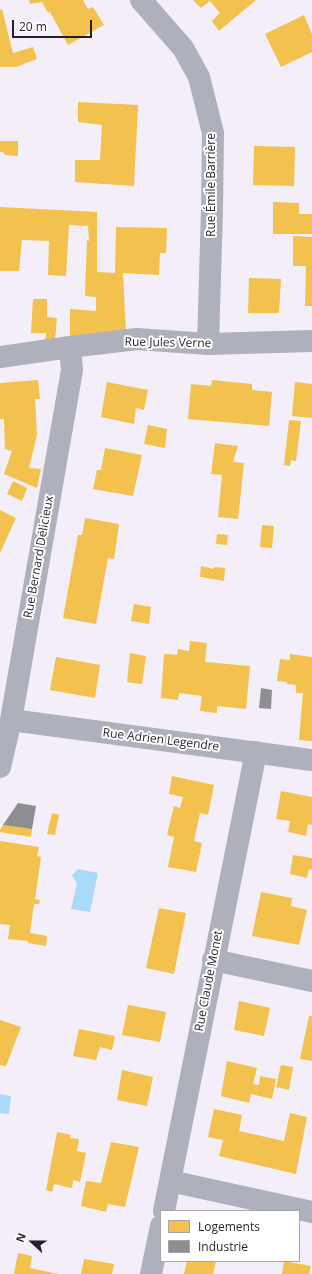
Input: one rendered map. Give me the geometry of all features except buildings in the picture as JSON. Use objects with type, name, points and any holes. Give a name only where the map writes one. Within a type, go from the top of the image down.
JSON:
[{"type":"street","name":"Rue Émile Barrière","points":[[141,0],[183,48],[199,77],[213,133],[208,344]]},
{"type":"street","name":"Rue Jules Verne","points":[[0,357],[137,339],[208,344],[312,341]]},
{"type":"street","name":"Rue Bernard Délicieux","points":[[0,767],[11,720],[72,370],[70,347]]},
{"type":"street","name":"Rue Adrien Legendre","points":[[11,720],[312,760]]},
{"type":"street","name":"Rue Claude Monet","points":[[164,1210],[213,960],[256,752]]},
{"type":"street","points":[[213,960],[312,981]]},
{"type":"street","points":[[170,1182],[312,1212]]},
{"type":"street","points":[[151,1274],[160,1231]]},
{"type":"water","points":[[78,869],[98,873],[90,912],[71,909],[77,884],[72,875]]},
{"type":"water","points":[[0,1094],[11,1096],[9,1114],[0,1113]]}]
